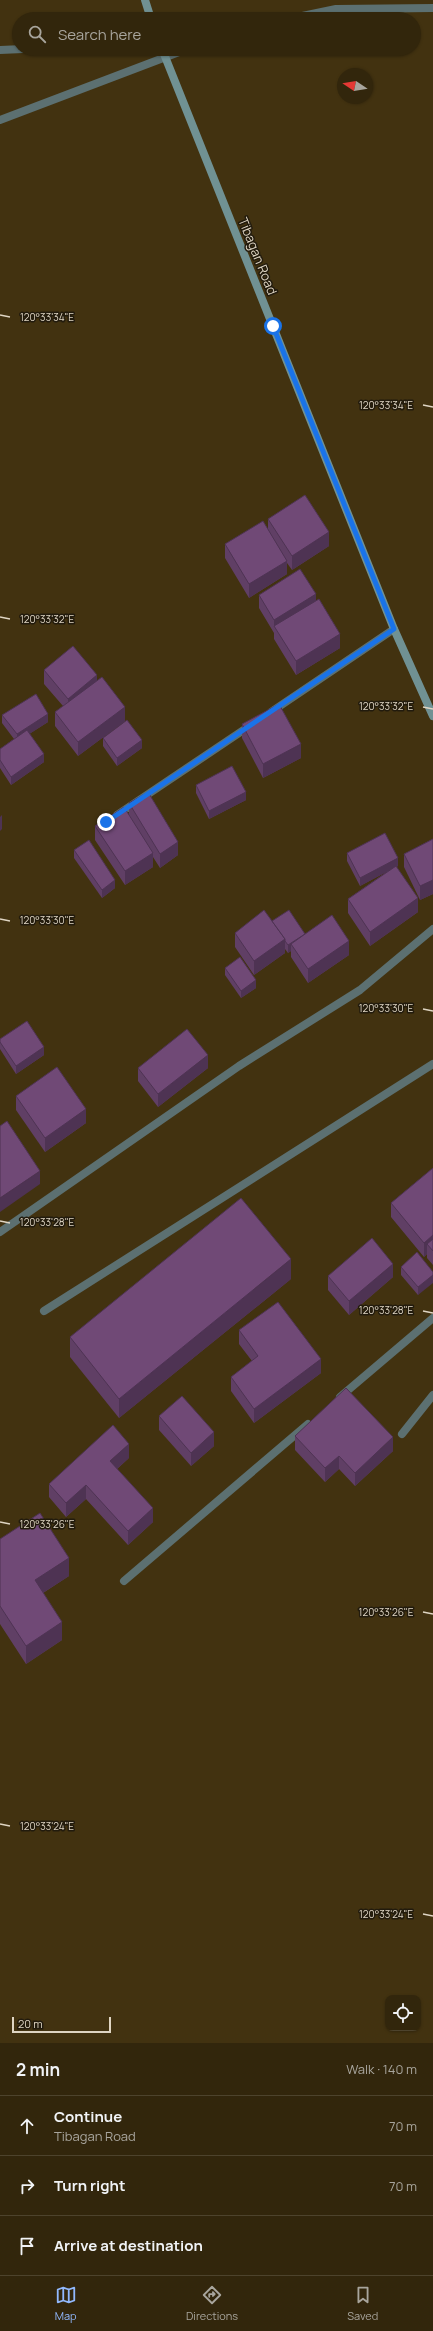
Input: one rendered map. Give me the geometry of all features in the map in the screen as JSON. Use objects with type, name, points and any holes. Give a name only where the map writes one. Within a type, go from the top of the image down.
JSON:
[{"type":"main road","points":[[144,0],[148,12]]},
{"type":"main road","name":"Tibagan Road","points":[[164,56],[394,629],[433,716]]},
{"type":"street","points":[[322,12],[336,9],[433,8]]},
{"type":"street","points":[[0,50],[12,49]]},
{"type":"street","points":[[0,120],[156,56]]},
{"type":"street","points":[[112,818],[394,629]]},
{"type":"street","points":[[0,1232],[239,1066],[360,990],[433,929]]},
{"type":"street","points":[[44,1311],[433,1064]]},
{"type":"street","points":[[336,1400],[433,1318]]},
{"type":"street","points":[[402,1434],[433,1395]]},
{"type":"street","points":[[124,1581],[318,1416]]},
{"type":"building","points":[[305,495],[329,532],[292,556],[268,519]]},
{"type":"building","points":[[263,521],[287,561],[249,584],[225,544]]},
{"type":"building","points":[[300,569],[316,594],[274,620],[259,595]]},
{"type":"building","points":[[319,599],[340,634],[296,661],[274,626]]},
{"type":"building","points":[[73,646],[97,675],[68,699],[44,670]]},
{"type":"building","points":[[102,677],[125,707],[78,742],[55,712]]},
{"type":"building","points":[[36,694],[48,714],[17,734],[2,715]]},
{"type":"building","points":[[279,704],[301,744],[263,764],[242,724]]},
{"type":"building","points":[[127,720],[142,740],[117,758],[103,738]]},
{"type":"building","points":[[27,730],[44,754],[11,777],[0,760],[0,749]]},
{"type":"building","points":[[232,766],[246,792],[209,811],[196,785]]},
{"type":"building","points":[[148,792],[178,842],[160,854],[129,803]]},
{"type":"building","points":[[124,807],[153,853],[125,871],[95,826]]},
{"type":"building","points":[[385,833],[398,858],[360,878],[347,853]]},
{"type":"building","points":[[433,839],[433,880],[420,886],[404,854]]},
{"type":"building","points":[[89,840],[115,880],[102,890],[74,850]]},
{"type":"building","points":[[396,866],[418,898],[370,932],[348,899]]},
{"type":"building","points":[[264,910],[285,939],[254,961],[235,933]]},
{"type":"building","points":[[289,910],[305,934],[288,945],[272,921]]},
{"type":"building","points":[[332,915],[349,941],[308,969],[291,944]]},
{"type":"building","points":[[240,957],[256,980],[241,991],[225,968]]},
{"type":"building","points":[[27,1021],[44,1047],[16,1066],[0,1042],[0,1039]]},
{"type":"building","points":[[187,1029],[208,1055],[158,1094],[138,1068]]},
{"type":"building","points":[[57,1067],[86,1109],[45,1138],[16,1096]]},
{"type":"building","points":[[7,1121],[40,1171],[0,1198],[0,1126]]},
{"type":"building","points":[[433,1168],[433,1235],[424,1243],[391,1203]]},
{"type":"building","points":[[241,1198],[291,1259],[119,1399],[70,1337]]},
{"type":"building","points":[[372,1238],[393,1264],[349,1301],[328,1276]]},
{"type":"building","points":[[433,1239],[433,1251],[427,1244]]},
{"type":"building","points":[[417,1252],[433,1272],[433,1275],[418,1287],[401,1267]]},
{"type":"building","points":[[278,1302],[321,1359],[254,1409],[231,1377],[258,1356],[239,1330]]},
{"type":"building","points":[[346,1388],[393,1437],[355,1473],[339,1456],[325,1468],[295,1436]]},
{"type":"building","points":[[182,1396],[214,1432],[191,1453],[159,1416]]},
{"type":"building","points":[[113,1425],[129,1444],[110,1461],[153,1508],[128,1531],[86,1485],[66,1503],[49,1484]]},
{"type":"building","points":[[40,1513],[69,1558],[35,1580],[62,1622],[26,1646],[0,1606],[0,1539]]},
{"type":"route","points":[[106,822],[394,629],[273,326]]}]
